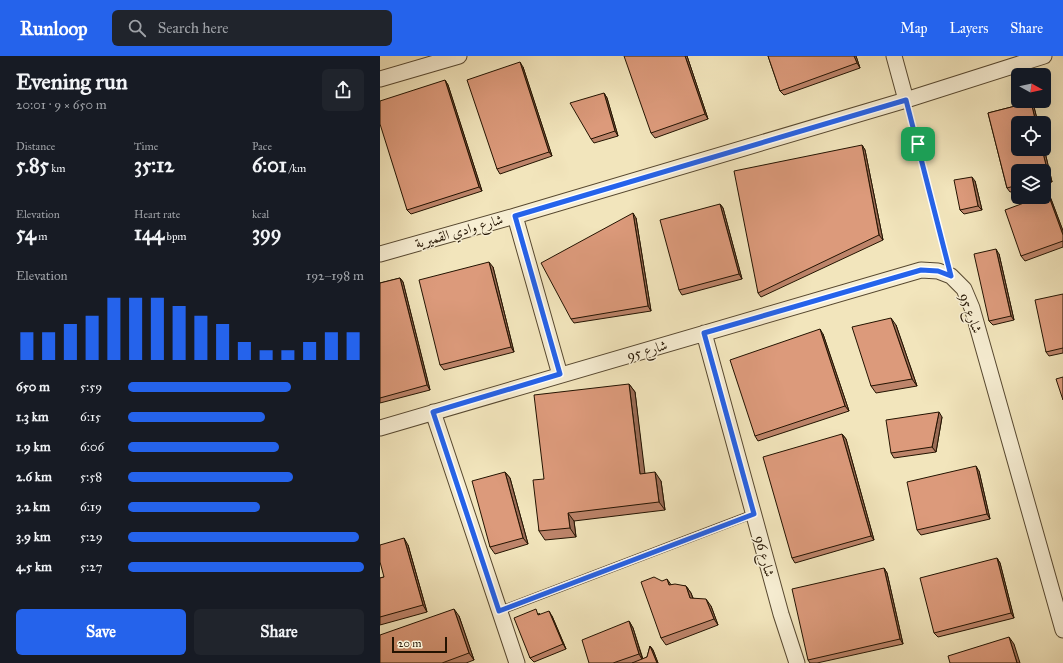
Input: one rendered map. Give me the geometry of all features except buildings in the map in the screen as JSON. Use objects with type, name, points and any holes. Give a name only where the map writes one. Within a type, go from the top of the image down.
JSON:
[{"type":"street","points":[[380,79],[459,56]]},
{"type":"street","points":[[894,56],[906,100]]},
{"type":"street","name":"شارع وادي القميرية","points":[[380,254],[515,216],[906,100],[1044,56]]},
{"type":"street","points":[[515,216],[560,374]]},
{"type":"street","name":"شارع 95","points":[[380,428],[560,374],[921,270],[938,271],[951,276],[964,289],[972,308],[1063,630]]},
{"type":"street","name":"شارع 96","points":[[704,333],[781,614],[797,663]]},
{"type":"street","points":[[433,412],[517,663]]},
{"type":"lane","points":[[499,611],[754,514]]},
{"type":"path","points":[[906,100],[951,276]]},
{"type":"route","points":[[906,100],[918,144],[951,276],[938,271],[921,270],[704,333],[754,514],[499,611],[433,412],[560,374],[515,216],[906,100]]}]
